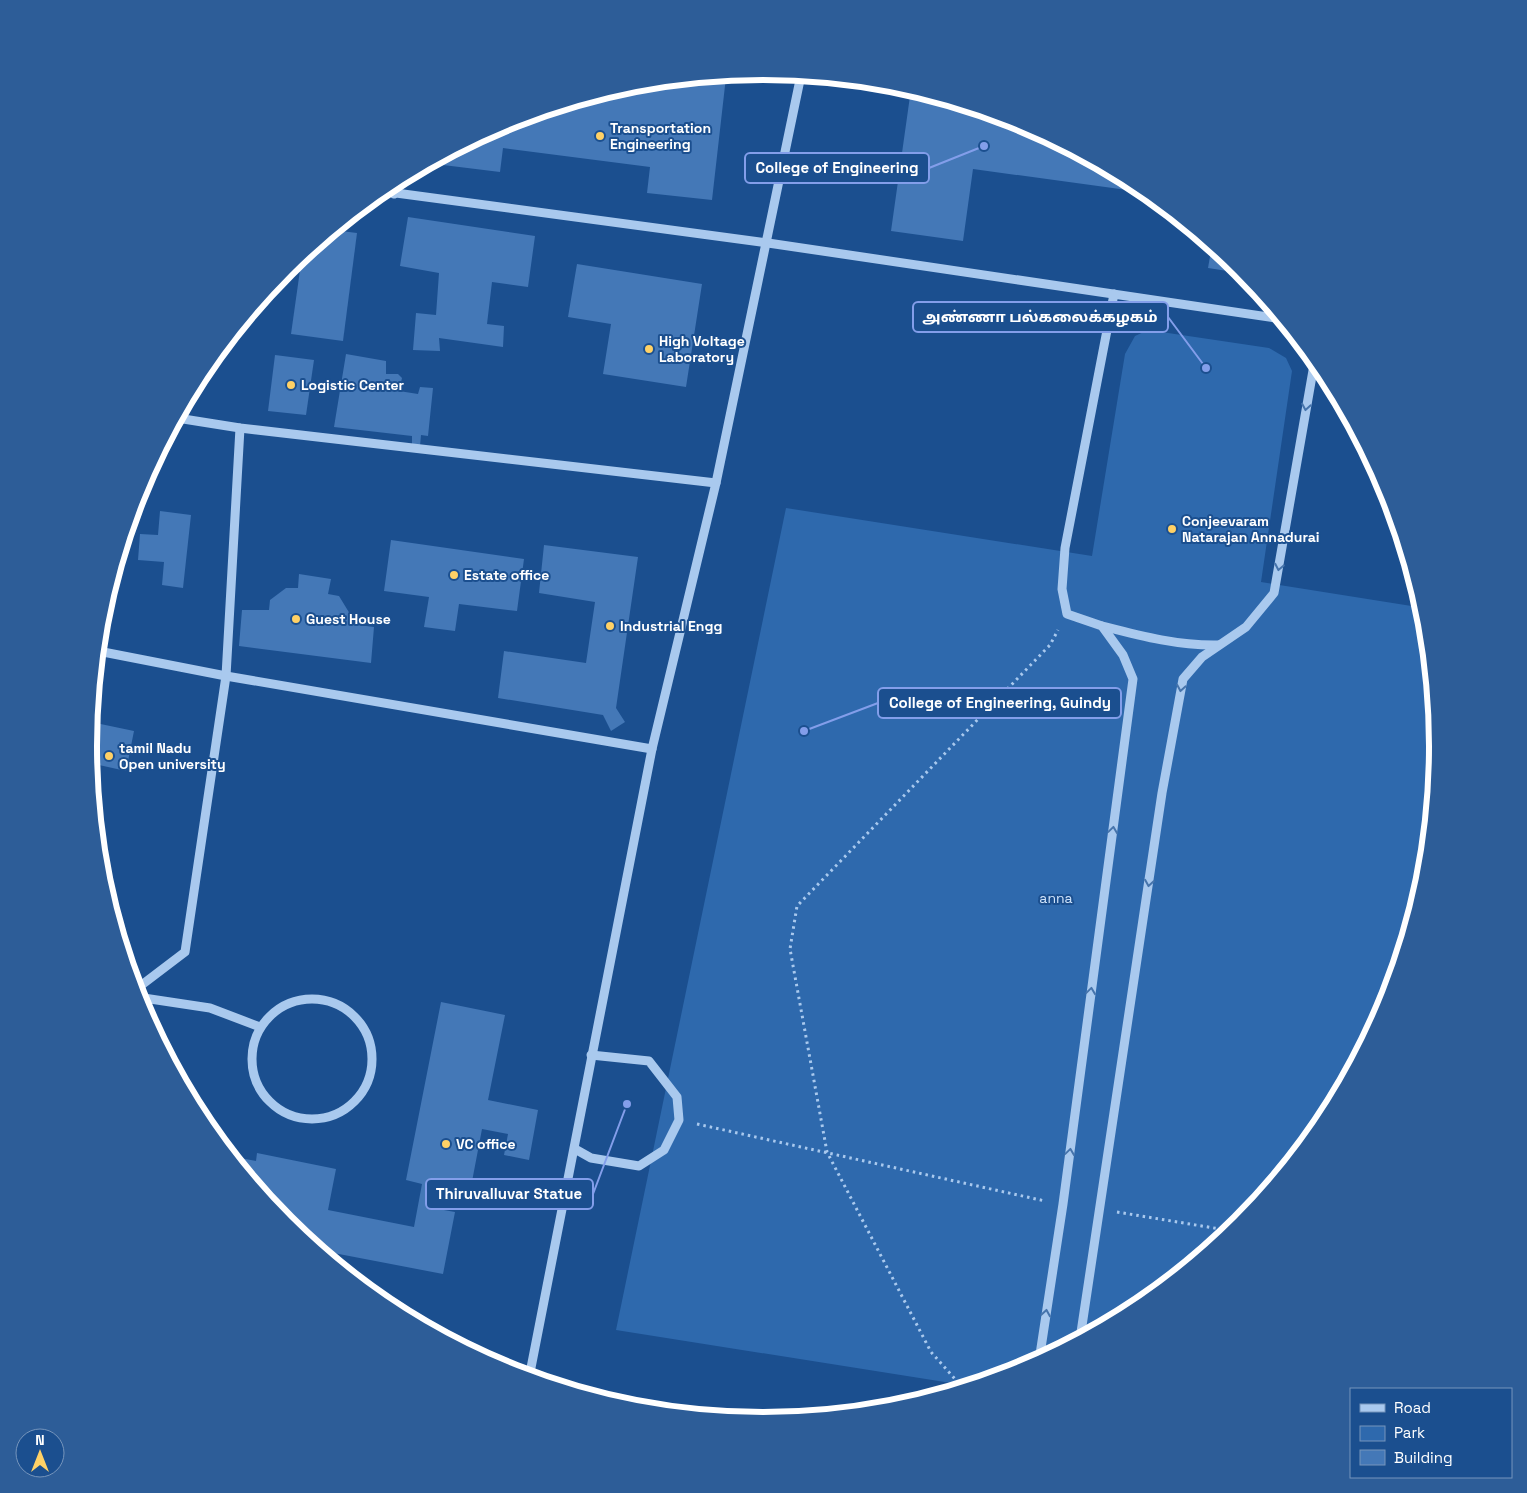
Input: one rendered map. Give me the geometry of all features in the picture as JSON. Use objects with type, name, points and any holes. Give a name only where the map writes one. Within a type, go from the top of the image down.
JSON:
[{"type":"lane","points":[[531,1371],[575,1148],[591,1055],[652,749],[716,484],[768,243],[800,81]]},
{"type":"lane","points":[[394,194],[768,243],[1274,318]]},
{"type":"lane","points":[[1114,294],[1065,548],[1062,589],[1067,614],[1102,626],[1161,640],[1193,645],[1219,645]]},
{"type":"lane","points":[[1081,1332],[1162,793],[1183,679],[1202,657],[1246,627],[1274,593],[1313,369]]},
{"type":"lane","points":[[183,419],[240,428],[716,484]]},
{"type":"lane","points":[[141,985],[185,952],[226,676],[240,428]]},
{"type":"lane","points":[[1040,1352],[1063,1204],[1133,679],[1123,655],[1102,626]]},
{"type":"lane","points":[[104,652],[226,676],[652,749]]},
{"type":"lane","points":[[147,998],[210,1008],[260,1027]]},
{"type":"lane","points":[[316,998],[339,1005],[356,1017],[368,1036],[372,1066],[366,1086],[358,1098],[342,1111],[320,1119],[298,1118],[273,1105],[259,1089],[252,1070],[252,1050],[260,1027],[274,1011],[294,1001],[316,998]]},
{"type":"lane","points":[[575,1148],[591,1158],[639,1166],[664,1150],[679,1120],[677,1096],[648,1061],[591,1055]]},
{"type":"path","points":[[959,1383],[931,1352],[827,1152],[790,949],[797,906],[1050,645],[1067,614]]},
{"type":"path","points":[[679,1120],[1063,1204]]},
{"type":"path","points":[[1100,1209],[1223,1229]]},
{"type":"green space","name":"anna","points":[[1148,330],[1269,348],[1286,358],[1292,371],[1261,582],[1415,607],[1429,703],[1429,790],[1424,833],[1417,877],[1395,961],[1379,1002],[1341,1080],[1318,1117],[1265,1186],[1203,1248],[1134,1301],[1097,1324],[1019,1362],[978,1378],[957,1384],[616,1330],[786,508],[1092,556],[1125,354],[1135,336]]},
{"type":"building","name":"Transportation Engineering","points":[[726,81],[712,200],[647,193],[650,167],[503,148],[500,172],[443,165],[443,162],[469,149],[549,115],[633,93]]},
{"type":"building","points":[[910,97],[978,115],[1019,131],[1097,169],[1132,191],[973,169],[963,241],[891,231]]},
{"type":"building","points":[[408,217],[535,236],[528,287],[492,282],[487,324],[504,326],[503,347],[439,338],[440,351],[413,350],[416,313],[436,315],[439,273],[400,266]]},
{"type":"building","points":[[342,231],[357,233],[343,341],[291,334],[300,267]]},
{"type":"building","points":[[1211,252],[1231,272],[1208,268]]},
{"type":"building","name":"High Voltage Laboratory","points":[[577,264],[702,284],[686,387],[603,374],[611,324],[568,317]]},
{"type":"building","points":[[346,354],[386,361],[386,374],[398,374],[402,378],[399,391],[418,394],[420,387],[433,388],[428,436],[421,435],[420,446],[412,446],[412,436],[334,427]]},
{"type":"building","name":"Logistic Center","points":[[275,355],[314,360],[306,415],[268,411]]},
{"type":"building","points":[[160,511],[191,515],[183,588],[162,585],[164,562],[138,560],[140,534],[158,535]]},
{"type":"building","name":"Estate office","points":[[391,540],[524,559],[517,611],[459,604],[455,631],[424,627],[429,597],[384,591]]},
{"type":"building","name":"Industrial Engg","points":[[544,545],[638,557],[616,708],[625,722],[611,731],[603,715],[498,698],[504,651],[586,663],[595,602],[539,593]]},
{"type":"building","name":"Guest House","points":[[299,574],[331,579],[328,594],[339,596],[350,614],[350,624],[374,627],[371,663],[239,646],[242,610],[269,610],[270,600],[286,588],[298,588]]},
{"type":"building","name":"tamil Nadu Open university","points":[[98,723],[134,731],[126,771],[99,765],[98,774]]},
{"type":"building","name":"VC office","points":[[441,1002],[505,1015],[488,1100],[538,1110],[529,1160],[504,1155],[508,1134],[482,1129],[470,1192],[432,1184],[427,1207],[455,1212],[443,1274],[329,1252],[292,1218],[262,1186],[240,1158],[256,1161],[257,1153],[336,1169],[328,1210],[414,1227],[422,1184],[406,1180]]},
{"type":"place","name":"Transportation Engineering","points":[[600,136]]},
{"type":"place","name":"College of Engineering","points":[[984,146]]},
{"type":"place","name":"High Voltage Laboratory","points":[[649,349]]},
{"type":"place","name":"அண்ணா பல்கலைக்கழகம்","points":[[1206,368]]},
{"type":"place","name":"Logistic Center","points":[[291,385]]},
{"type":"place","name":"Conjeevaram Natarajan Annadurai","points":[[1172,529]]},
{"type":"place","name":"Estate office","points":[[454,575]]},
{"type":"place","name":"Guest House","points":[[296,619]]},
{"type":"place","name":"Industrial Engg","points":[[610,626]]},
{"type":"place","name":"College of Engineering, Guindy","points":[[804,731]]},
{"type":"place","name":"tamil Nadu Open university","points":[[109,756]]},
{"type":"place","name":"Thiruvalluvar Statue","points":[[627,1104]]},
{"type":"place","name":"VC office","points":[[446,1144]]}]
